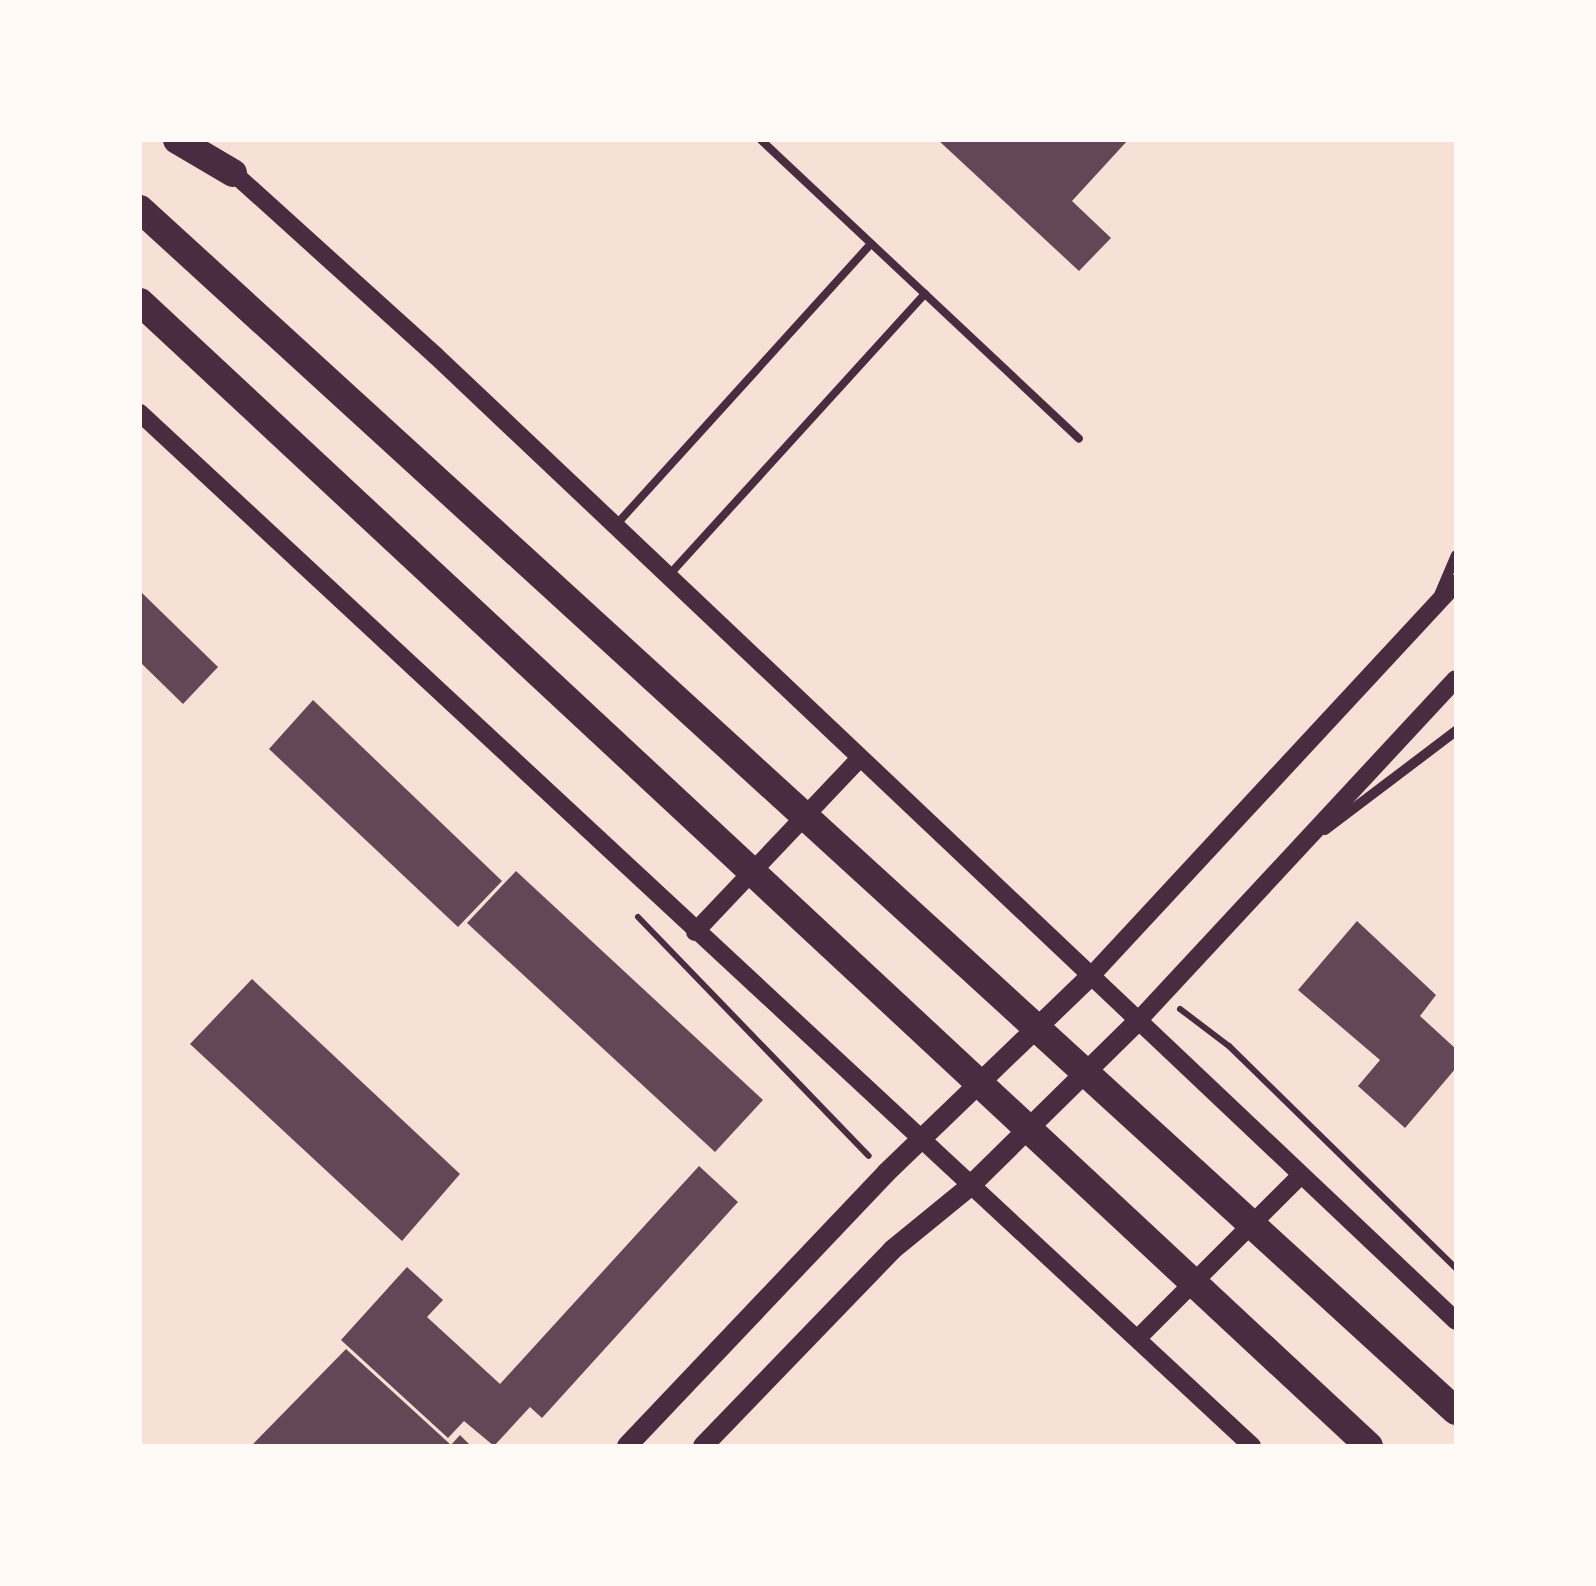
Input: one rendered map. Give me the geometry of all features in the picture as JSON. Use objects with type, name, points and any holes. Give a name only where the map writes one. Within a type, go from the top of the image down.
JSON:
[{"type":"highway","points":[[177,140],[233,173]]},
{"type":"highway","points":[[140,210],[1456,1411]]},
{"type":"highway","points":[[140,302],[1369,1446]]},
{"type":"main road","points":[[627,1446],[886,1174],[1091,976]]},
{"type":"main road","points":[[703,1446],[892,1250],[968,1188],[1137,1022]]},
{"type":"street","points":[[198,140],[615,526],[858,761],[1456,1321]]},
{"type":"street","points":[[140,413],[968,1188],[1138,1338],[1252,1446]]},
{"type":"street","points":[[1434,607],[1456,555]]},
{"type":"street","points":[[1091,976],[1456,583]]},
{"type":"street","points":[[1137,1022],[1456,679]]},
{"type":"street","points":[[1304,846],[1456,731]]},
{"type":"street","points":[[695,932],[858,761]]},
{"type":"street","points":[[1138,1338],[1300,1176]]},
{"type":"lane","points":[[761,140],[1079,438]]},
{"type":"lane","points":[[615,526],[871,244]]},
{"type":"lane","points":[[667,577],[925,294]]},
{"type":"path","points":[[636,914],[886,1174]]},
{"type":"path","points":[[1162,996],[1229,1046],[1456,1268]]},
{"type":"building","points":[[938,140],[1128,140],[1072,201],[1111,238],[1079,271]]},
{"type":"building","points":[[140,591],[218,667],[183,704],[140,662]]},
{"type":"building","points":[[313,700],[502,881],[458,927],[269,749]]},
{"type":"building","points":[[516,871],[763,1100],[715,1152],[467,923]]},
{"type":"building","points":[[1357,921],[1436,995],[1420,1016],[1456,1049],[1456,1068],[1405,1128],[1358,1086],[1380,1060],[1298,990]]},
{"type":"building","points":[[252,979],[460,1174],[402,1241],[190,1044]]},
{"type":"building","points":[[699,1166],[738,1202],[542,1418],[530,1407],[494,1446],[464,1421],[448,1438],[341,1340],[407,1267],[443,1300],[427,1317],[500,1384]]},
{"type":"building","points":[[346,1349],[451,1445],[460,1435],[471,1446],[251,1446]]}]
